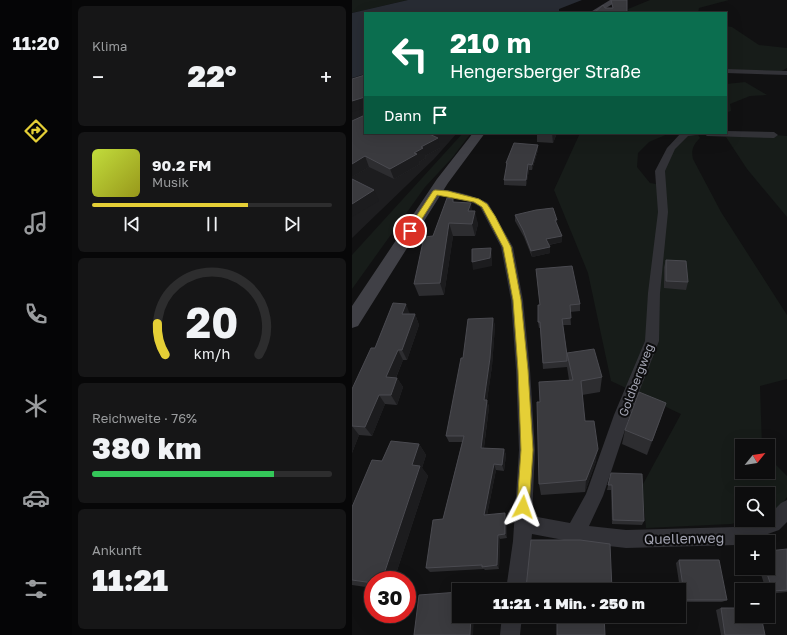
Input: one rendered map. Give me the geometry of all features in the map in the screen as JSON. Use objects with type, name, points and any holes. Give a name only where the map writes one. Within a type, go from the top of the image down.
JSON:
[{"type":"main road","points":[[595,12],[615,0]]},
{"type":"main road","points":[[352,321],[435,192],[478,134]]},
{"type":"street","points":[[606,5],[608,12]]},
{"type":"street","points":[[727,71],[787,73]]},
{"type":"street","name":"Goldbergweg","points":[[574,533],[591,503],[622,415],[652,341],[654,293],[663,212],[660,171],[671,148],[685,134]]},
{"type":"street","points":[[727,134],[774,135]]},
{"type":"street","points":[[435,192],[477,200],[484,205],[507,247],[517,300],[523,370],[527,450],[517,583]]},
{"type":"street","name":"Quellenweg","points":[[574,533],[626,538],[736,536],[773,524],[787,509]]},
{"type":"street","points":[[522,523],[536,524],[574,533]]},
{"type":"street","points":[[510,635],[511,623]]},
{"type":"shaded area","points":[[352,0],[408,0],[352,13]]},
{"type":"shaded area","points":[[408,0],[582,0],[559,9],[559,12],[364,12],[364,74],[352,78],[352,13]]},
{"type":"shaded area","points":[[650,0],[729,0],[699,8],[698,12],[629,12],[628,9]]},
{"type":"shaded area","points":[[727,26],[732,27],[759,45],[787,48],[787,68],[776,74],[727,71]]},
{"type":"shaded area","points":[[364,74],[364,134],[456,134],[434,159],[352,238],[352,78]]},
{"type":"shaded area","points":[[745,82],[767,95],[750,96],[730,104],[731,111],[727,113],[727,84]]},
{"type":"shaded area","points":[[462,134],[470,134],[452,158],[425,187],[352,289],[352,255]]},
{"type":"shaded area","points":[[580,134],[668,134],[649,142],[638,153],[637,167],[650,183],[662,185],[661,172],[672,148],[685,134],[698,134],[700,138],[693,148],[693,159],[721,212],[787,315],[787,379],[760,386],[762,439],[735,439],[735,479],[775,479],[775,464],[787,476],[787,497],[780,508],[775,510],[775,487],[735,487],[735,523],[646,528],[642,486],[681,414],[611,381],[588,273],[554,190]]},
{"type":"shaded area","points":[[774,135],[787,136],[787,217],[747,169],[726,137]]},
{"type":"building","points":[[611,0],[627,0],[627,12],[595,12],[603,5],[605,8],[613,8]]},
{"type":"building","points":[[364,75],[364,97],[352,101],[352,79]]},
{"type":"building","points":[[364,115],[364,134],[429,134],[438,138],[421,147],[423,148],[414,153],[417,154],[390,169],[365,156],[352,164],[352,121]]},
{"type":"building","points":[[514,143],[538,145],[532,165],[528,164],[526,180],[504,180],[506,163]]},
{"type":"building","points":[[352,179],[374,190],[352,204]]},
{"type":"building","points":[[447,198],[453,199],[453,202],[471,203],[468,211],[475,211],[472,224],[449,223],[440,283],[414,284],[424,237],[433,236]]},
{"type":"building","points":[[553,208],[557,220],[555,220],[562,236],[546,239],[550,247],[531,251],[523,230],[515,215]]},
{"type":"building","points":[[491,248],[490,258],[472,262],[472,249]]},
{"type":"building","points":[[666,260],[686,261],[688,282],[666,281]]},
{"type":"building","points":[[572,266],[580,304],[570,305],[571,318],[562,319],[567,361],[543,363],[540,322],[538,322],[538,305],[540,305],[536,269]]},
{"type":"building","points":[[393,303],[406,304],[402,314],[415,314],[402,350],[398,350],[386,377],[397,378],[391,395],[379,395],[365,427],[352,426],[352,389],[371,348],[375,348]]},
{"type":"building","points":[[493,318],[490,358],[484,400],[487,400],[481,448],[504,449],[502,465],[494,464],[484,515],[505,513],[505,534],[498,535],[497,565],[482,567],[482,565],[426,568],[433,520],[443,519],[464,436],[446,436],[461,358],[463,358],[468,319]]},
{"type":"building","points":[[594,349],[602,377],[581,381],[585,421],[594,421],[598,449],[586,480],[539,484],[537,402],[540,402],[539,382],[573,380],[567,353]]},
{"type":"building","points":[[639,392],[666,403],[652,441],[625,430]]},
{"type":"building","points":[[391,441],[419,444],[412,465],[420,466],[385,571],[364,571],[364,582],[352,580],[352,507],[372,460],[382,461]]},
{"type":"building","points":[[611,473],[642,474],[644,521],[613,520],[612,485],[608,485]]},
{"type":"building","points":[[531,540],[580,540],[610,544],[612,583],[527,583]]},
{"type":"building","points":[[787,549],[787,590],[775,591],[775,583],[770,583],[767,575],[775,575],[775,550]]},
{"type":"building","points":[[679,560],[719,560],[727,600],[686,600],[686,583],[682,583]]},
{"type":"building","points":[[452,593],[452,623],[471,623],[470,635],[414,635],[419,595]]},
{"type":"building","points":[[721,608],[735,608],[735,623],[762,623],[765,635],[725,635]]},
{"type":"building","points":[[557,623],[604,623],[605,635],[557,635]]},
{"type":"route","points":[[410,231],[435,192],[448,194],[477,200],[484,205],[507,247],[517,300],[523,370],[527,450],[523,507]]}]
